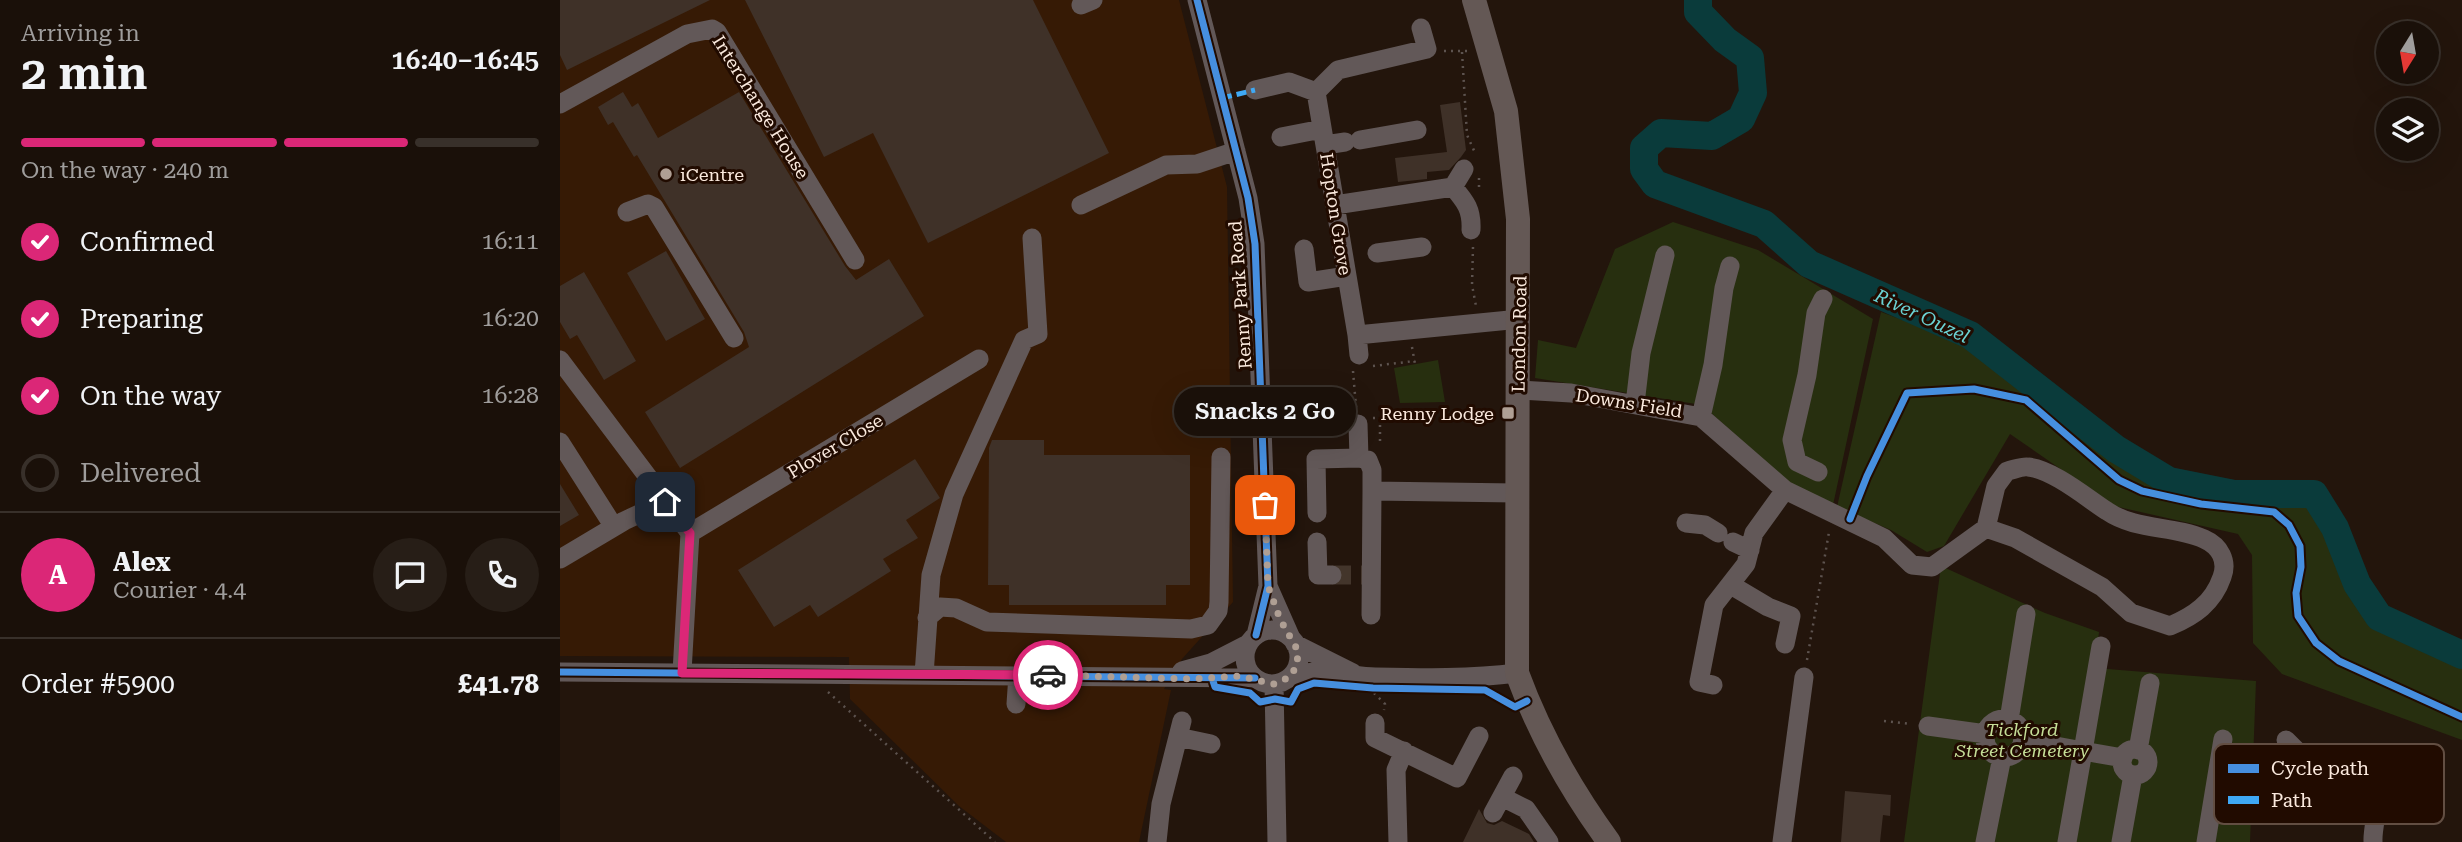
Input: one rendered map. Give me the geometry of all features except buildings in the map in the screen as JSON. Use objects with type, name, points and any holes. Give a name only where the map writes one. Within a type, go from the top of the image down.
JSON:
[{"type":"main road","name":"London Road","points":[[1474,0],[1506,111],[1518,219],[1520,319],[1516,493],[1517,673]]},
{"type":"main road","points":[[1517,673],[1527,701],[1570,784],[1609,842]]},
{"type":"street","name":"Renny Park Road","points":[[1197,0],[1253,222],[1256,255],[1268,586],[1252,639]]},
{"type":"street","points":[[1255,90],[1289,82],[1317,92],[1338,70],[1427,49],[1421,28]]},
{"type":"street","name":"Interchange House","points":[[560,104],[687,34],[712,29],[717,32],[855,260]]},
{"type":"street","name":"Hopton Grove","points":[[1317,92],[1360,353]]},
{"type":"street","points":[[1281,137],[1324,137],[1353,141],[1417,130]]},
{"type":"street","points":[[1081,205],[1166,165],[1197,164],[1236,151]]},
{"type":"street","points":[[1335,205],[1453,187],[1464,169]]},
{"type":"street","points":[[1453,187],[1468,204],[1472,215],[1471,230]]},
{"type":"street","points":[[627,212],[649,204],[654,207],[734,338]]},
{"type":"street","points":[[924,675],[930,575],[954,494],[1024,340],[1038,334],[1032,238]]},
{"type":"street","points":[[1304,249],[1308,282],[1371,253],[1422,247]]},
{"type":"street","points":[[1634,404],[1641,353],[1665,255]]},
{"type":"street","points":[[1701,417],[1730,266]]},
{"type":"street","points":[[1734,542],[1754,533],[1797,461],[1793,440],[1807,375],[1816,313],[1823,299]]},
{"type":"street","points":[[1360,353],[1499,319],[1520,319]]},
{"type":"street","name":"Plover Close","points":[[690,533],[979,359]]},
{"type":"street","points":[[560,360],[690,533],[682,673]]},
{"type":"street","name":"Downs Field","points":[[1519,390],[1571,393],[1701,417],[1782,487],[1884,538],[1912,565],[1932,567],[1986,528]]},
{"type":"street","points":[[1358,424],[1359,458]]},
{"type":"street","points":[[560,442],[614,527]]},
{"type":"street","points":[[926,618],[940,607],[956,608],[987,622],[1191,629],[1208,625],[1218,611],[1219,602],[1221,457]]},
{"type":"street","points":[[1317,513],[1316,459],[1368,460],[1372,470],[1368,575],[1371,614]]},
{"type":"street","points":[[1797,461],[1818,472]]},
{"type":"street","points":[[2028,467],[2051,475],[2110,514],[2142,526],[2204,539],[2221,552],[2225,568],[2219,587],[2207,604],[2190,617],[2170,626],[2131,613],[2102,587],[2015,538],[1986,528],[1996,486],[2007,471],[2028,467]]},
{"type":"street","points":[[1372,491],[1516,493]]},
{"type":"street","points":[[560,559],[614,527],[665,502]]},
{"type":"street","points":[[1686,523],[1705,525],[1734,542],[1746,564],[1714,605],[1699,682],[1713,685]]},
{"type":"street","points":[[1317,542],[1318,575],[1332,575]]},
{"type":"street","points":[[1731,585],[1768,607],[1791,616],[1785,644]]},
{"type":"street","name":"Renny Park Road","points":[[1268,586],[1293,641]]},
{"type":"street","points":[[2009,720],[2026,614]]},
{"type":"street","points":[[1161,676],[1211,663],[1252,639],[1274,630],[1359,681]]},
{"type":"street","points":[[1252,639],[1245,658],[1255,678]]},
{"type":"street","points":[[1277,842],[1282,680],[1298,658],[1293,641]]},
{"type":"street","points":[[2067,842],[2101,646]]},
{"type":"street","points":[[560,672],[1161,676],[1282,680],[1302,672],[1314,672],[1359,681],[1517,673]]},
{"type":"street","points":[[1016,704],[1017,675]]},
{"type":"street","points":[[1782,842],[1804,677]]},
{"type":"street","points":[[2121,842],[2131,761],[2150,683]]},
{"type":"street","points":[[2002,757],[1987,746],[1986,734],[1992,724],[2009,720]]},
{"type":"street","points":[[2002,757],[2016,753],[2023,740],[2021,730],[2009,720]]},
{"type":"street","points":[[1375,723],[1376,738],[1457,778],[1479,736]]},
{"type":"street","points":[[1928,726],[1986,734]]},
{"type":"street","points":[[1157,842],[1161,804],[1180,729],[1211,744]]},
{"type":"street","points":[[2222,744],[2223,739]]},
{"type":"street","points":[[2023,740],[2131,761]]},
{"type":"street","points":[[2286,740],[2290,744]]},
{"type":"street","points":[[1398,842],[1396,770],[1404,751]]},
{"type":"street","points":[[1985,842],[2002,757]]},
{"type":"street","points":[[1513,776],[1498,805],[1526,809],[1549,842]]},
{"type":"street","points":[[2206,842],[2214,794]]},
{"type":"street","points":[[2372,824],[2373,842]]},
{"type":"path","points":[[1427,49],[1452,52],[1489,47]]},
{"type":"path","points":[[1360,353],[1415,360]]},
{"type":"path","points":[[1804,677],[1833,511]]},
{"type":"path","points":[[823,674],[829,693],[995,842]]},
{"type":"path","points":[[1359,681],[1384,688]]},
{"type":"path","points":[[1385,704],[1390,698]]},
{"type":"path","points":[[1884,722],[1928,726]]},
{"type":"shaded area","points":[[560,0],[1179,0],[1227,187],[1233,602],[1182,659],[1164,689],[1171,690],[1139,842],[1006,842],[959,806],[850,699],[849,657],[560,656]]},
{"type":"green space","points":[[1673,222],[1758,250],[1873,319],[1833,505],[1791,484],[1702,405],[1535,378],[1538,340],[1576,348],[1615,249]]},
{"type":"green space","points":[[1881,312],[1960,341],[2027,395],[2157,485],[2229,501],[2296,503],[2314,511],[2361,612],[2421,649],[2462,662],[2462,740],[2282,674],[2253,643],[2252,555],[2238,534],[2114,506],[2010,434],[1944,546],[1927,552],[1891,530],[1837,507]]},
{"type":"green space","points":[[1438,360],[1445,402],[1400,403],[1394,368]]},
{"type":"green space","name":"Tickford Street Cemetery","points":[[1941,566],[2045,613],[2099,632],[2095,668],[2256,681],[2254,744],[2214,744],[2214,824],[2251,824],[2250,842],[1904,842]]},
{"type":"waterway","name":"River Ouzel","points":[[1698,0],[1698,12],[1725,40],[1750,58],[1753,93],[1741,119],[1712,136],[1661,133],[1644,148],[1644,169],[1655,184],[1764,224],[1809,264],[1970,335],[2116,449],[2169,481],[2234,494],[2314,494],[2335,528],[2357,584],[2379,617],[2462,655]]},
{"type":"tunnel","points":[[1332,575],[1364,575]]},
{"type":"marked path","points":[[1222,98],[1255,90]]},
{"type":"cycle path","points":[[1197,0],[1248,198],[1255,244],[1268,586],[1256,635]]},
{"type":"cycle path","points":[[1850,519],[1867,476],[1907,393],[1974,389],[2026,400],[2119,480],[2142,491],[2201,504],[2274,512],[2289,525],[2300,546],[2301,567],[2296,593],[2298,616],[2316,643],[2339,661],[2462,717]]},
{"type":"cycle path","points":[[560,672],[1255,678]]},
{"type":"cycle path","points":[[1213,681],[1215,687],[1250,693],[1260,702],[1275,699],[1291,702],[1298,689],[1314,683],[1373,688],[1485,690],[1515,707],[1527,701]]},
{"type":"way so far","points":[[1048,675],[1161,676],[1192,679],[1239,676],[1255,678],[1267,684],[1290,677],[1297,665],[1298,651],[1280,619],[1268,586],[1265,505]]},
{"type":"place","name":"iCentre","points":[[666,174]]},
{"type":"place","name":"Renny Lodge","points":[[1508,413]]},
{"type":"place","name":"Snacks 2 Go","points":[[1265,505]]},
{"type":"route","points":[[665,502],[690,533],[682,673],[1048,675]]}]
